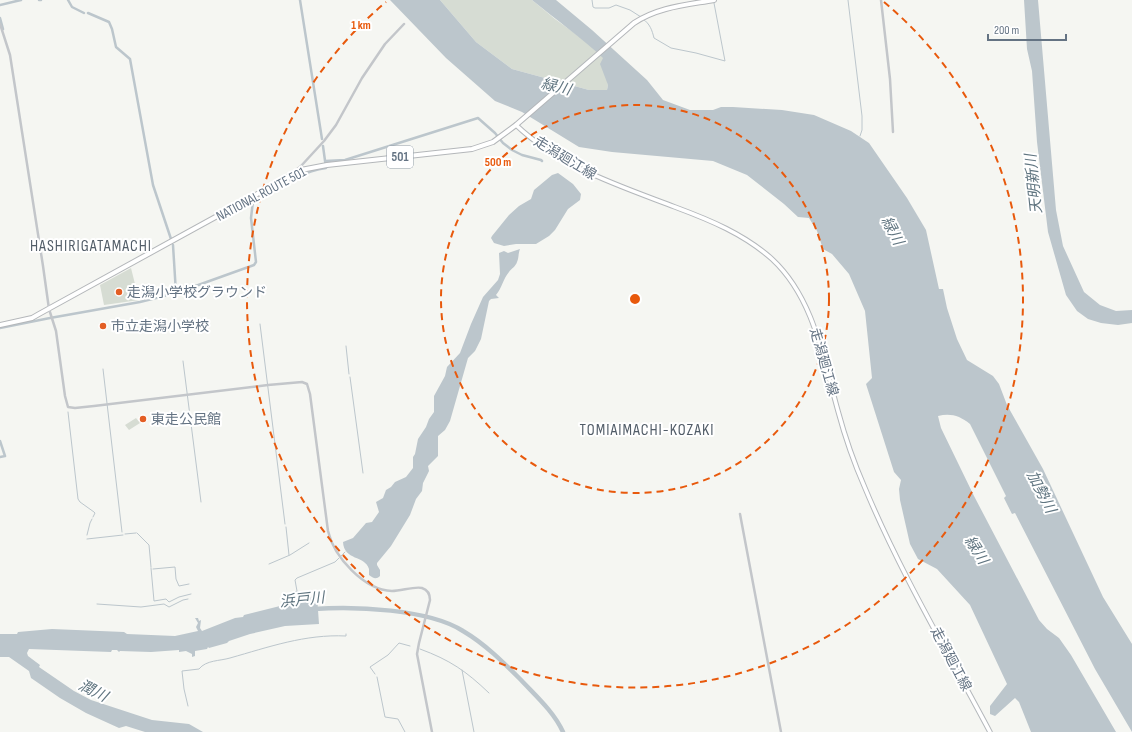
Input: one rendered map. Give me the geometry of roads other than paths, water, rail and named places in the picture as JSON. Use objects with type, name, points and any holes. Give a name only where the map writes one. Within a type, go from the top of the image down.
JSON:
[{"type":"highway","name":"NATIONAL ROUTE 501","points":[[0,325],[32,318],[301,170],[326,165],[472,149],[486,145],[510,131],[634,23],[648,14],[714,0]]},
{"type":"main road","name":"走潟廻江線","points":[[517,125],[538,143],[578,168],[730,230],[763,252],[788,277],[800,295],[812,322],[845,434],[865,489],[901,565],[990,732]]},
{"type":"street","points":[[681,0],[682,6]]},
{"type":"street","points":[[881,0],[890,79],[893,132]]},
{"type":"street","points":[[0,24],[9,50],[49,309],[56,331],[65,396],[68,407],[80,408],[269,385],[302,382],[308,384],[328,531],[332,544],[344,561],[361,578],[376,588],[393,591],[420,588],[424,589],[429,595],[429,605],[419,642],[417,658],[432,732]]},
{"type":"street","points":[[286,178],[301,166],[324,141],[336,125],[362,78],[385,44],[404,24]]},
{"type":"street","points":[[740,514],[781,732]]},
{"type":"water","points":[[390,0],[440,0],[476,42],[512,69],[589,90],[607,90],[608,85],[600,64],[603,58],[532,0],[556,0],[592,30],[647,80],[663,100],[690,110],[713,110],[721,107],[733,107],[782,110],[814,115],[851,131],[869,143],[907,198],[926,230],[939,289],[943,289],[947,308],[957,339],[967,360],[993,376],[999,384],[1007,405],[1043,469],[1103,597],[1132,644],[1132,732],[1095,669],[1015,513],[1012,514],[1004,498],[1006,496],[970,424],[955,416],[943,415],[938,416],[941,428],[974,496],[1039,620],[1047,629],[1059,638],[1071,655],[1116,732],[1031,732],[1019,702],[1015,698],[995,716],[990,714],[990,706],[1007,684],[970,605],[937,569],[918,559],[910,544],[900,500],[899,489],[901,480],[894,472],[866,384],[872,378],[865,311],[849,274],[832,254],[823,249],[817,231],[809,218],[798,217],[747,175],[713,161],[612,152],[579,147],[522,112],[495,101],[446,58]]},
{"type":"water","points":[[1024,0],[1038,0],[1056,210],[1063,246],[1084,292],[1100,305],[1116,311],[1132,310],[1132,323],[1118,325],[1101,323],[1088,319],[1077,311],[1066,295],[1048,232],[1037,142],[1032,71],[1027,49]]},
{"type":"water","points":[[558,173],[573,184],[581,194],[580,200],[568,209],[555,230],[549,236],[536,244],[516,244],[504,246],[494,243],[491,238],[492,236],[509,215],[519,206],[531,199],[534,190],[552,175]]},
{"type":"water","points":[[520,249],[516,263],[507,275],[496,295],[499,298],[491,299],[489,301],[481,339],[475,351],[468,358],[450,421],[445,430],[438,436],[438,456],[428,466],[429,471],[423,483],[422,491],[416,499],[410,515],[391,546],[377,563],[380,570],[380,576],[373,578],[369,575],[367,565],[347,552],[344,548],[343,542],[353,538],[366,523],[372,522],[379,512],[376,502],[383,498],[386,490],[395,482],[406,477],[413,468],[413,457],[418,439],[434,412],[434,396],[445,376],[447,367],[460,353],[483,297],[498,280],[500,274],[499,253],[504,251],[508,253]]},
{"type":"water","points":[[295,591],[299,591],[300,598],[317,596],[319,624],[285,626],[250,634],[227,643],[195,651],[195,656],[192,657],[192,654],[186,651],[179,652],[179,650],[119,652],[117,650],[112,650],[111,652],[29,649],[27,653],[28,656],[40,665],[39,667],[74,691],[91,700],[152,720],[189,724],[203,732],[145,732],[126,726],[119,728],[86,713],[60,698],[31,678],[29,671],[9,657],[0,657],[0,634],[17,634],[18,632],[52,629],[175,636],[198,631],[196,627],[198,623],[195,618],[198,618],[199,621],[201,620],[200,628],[202,631],[235,618],[243,617],[244,615],[288,604],[293,608],[295,607],[291,602],[294,598],[296,598]]},
{"type":"waterway","points":[[0,5],[21,0]]},
{"type":"waterway","points":[[68,0],[72,7],[84,13]]},
{"type":"waterway","points":[[300,0],[322,139]]},
{"type":"waterway","points":[[592,0],[593,7],[595,8],[609,8],[616,5],[630,10],[641,17]]},
{"type":"waterway","points":[[848,0],[862,116],[862,130],[860,136]]},
{"type":"waterway","points":[[643,19],[650,27],[654,38],[671,48],[725,61],[714,3]]},
{"type":"waterway","points":[[88,13],[109,22],[116,47],[130,59],[153,185],[171,239]]},
{"type":"waterway","points":[[0,18],[3,29]]},
{"type":"waterway","points":[[325,161],[345,160],[478,118],[512,150],[522,155],[542,161]]},
{"type":"waterway","points":[[0,328],[140,302],[176,293],[254,265],[256,262],[251,218],[253,201],[297,177],[326,168],[323,146]]},
{"type":"waterway","points":[[173,245],[176,293]]},
{"type":"waterway","points":[[260,324],[285,524]]},
{"type":"waterway","points":[[346,346],[349,374]]},
{"type":"waterway","points":[[183,361],[201,502]]},
{"type":"waterway","points":[[103,369],[122,532]]},
{"type":"waterway","points":[[350,377],[363,473]]},
{"type":"waterway","points":[[68,412],[78,499],[95,513],[93,517]]},
{"type":"waterway","points":[[0,441],[5,456],[0,457]]},
{"type":"waterway","points":[[87,535],[92,519]]},
{"type":"waterway","points":[[286,527],[289,555]]},
{"type":"waterway","points":[[125,534],[136,533]]},
{"type":"waterway","points":[[137,533],[149,545],[151,567]]},
{"type":"waterway","points":[[87,539],[123,535]]},
{"type":"waterway","points":[[269,564],[290,555],[309,543]]},
{"type":"waterway","points":[[341,556],[345,552]]},
{"type":"waterway","points":[[297,591],[295,580],[297,578],[335,562],[339,558]]},
{"type":"waterway","points":[[153,569],[175,567],[176,579],[179,586],[189,584]]},
{"type":"waterway","points":[[151,568],[154,601],[166,599],[169,602],[179,597],[191,594]]},
{"type":"waterway","points":[[97,604],[141,607],[164,604],[169,607],[188,599]]},
{"type":"waterway","name":"浜戸川","points":[[314,609],[349,608],[391,611],[431,618],[463,631],[486,647],[521,680],[544,704],[555,718],[563,732]]},
{"type":"waterway","points":[[188,706],[182,671],[199,669],[209,662],[230,658],[287,642],[316,637],[346,636],[346,634]]},
{"type":"waterway","points":[[375,674],[370,667],[388,655],[399,643],[410,646]]},
{"type":"waterway","points":[[420,649],[440,657],[457,667],[473,678],[489,693]]},
{"type":"waterway","points":[[462,670],[474,732]]},
{"type":"waterway","points":[[377,677],[385,717],[398,719],[405,732]]},
{"type":"place","name":"走潟小学校グラウンド","points":[[119,292]]},
{"type":"place","name":"市立走潟小学校","points":[[103,326]]},
{"type":"place","name":"東走公民館","points":[[143,419]]},
{"type":"district","name":"HASHIRIGATAMACHI","points":[[91,246]]},
{"type":"district","name":"TOMIAIMACHI-KOZAKI","points":[[647,430]]},
{"type":"water label","name":"緑川","points":[[556,87]]},
{"type":"water label","name":"天明新川","points":[[1034,184]]},
{"type":"water label","name":"緑川","points":[[892,231]]},
{"type":"water label","name":"加勢川","points":[[1041,492]]},
{"type":"water label","name":"緑川","points":[[976,550]]},
{"type":"water label","name":"潤川","points":[[93,691]]}]
